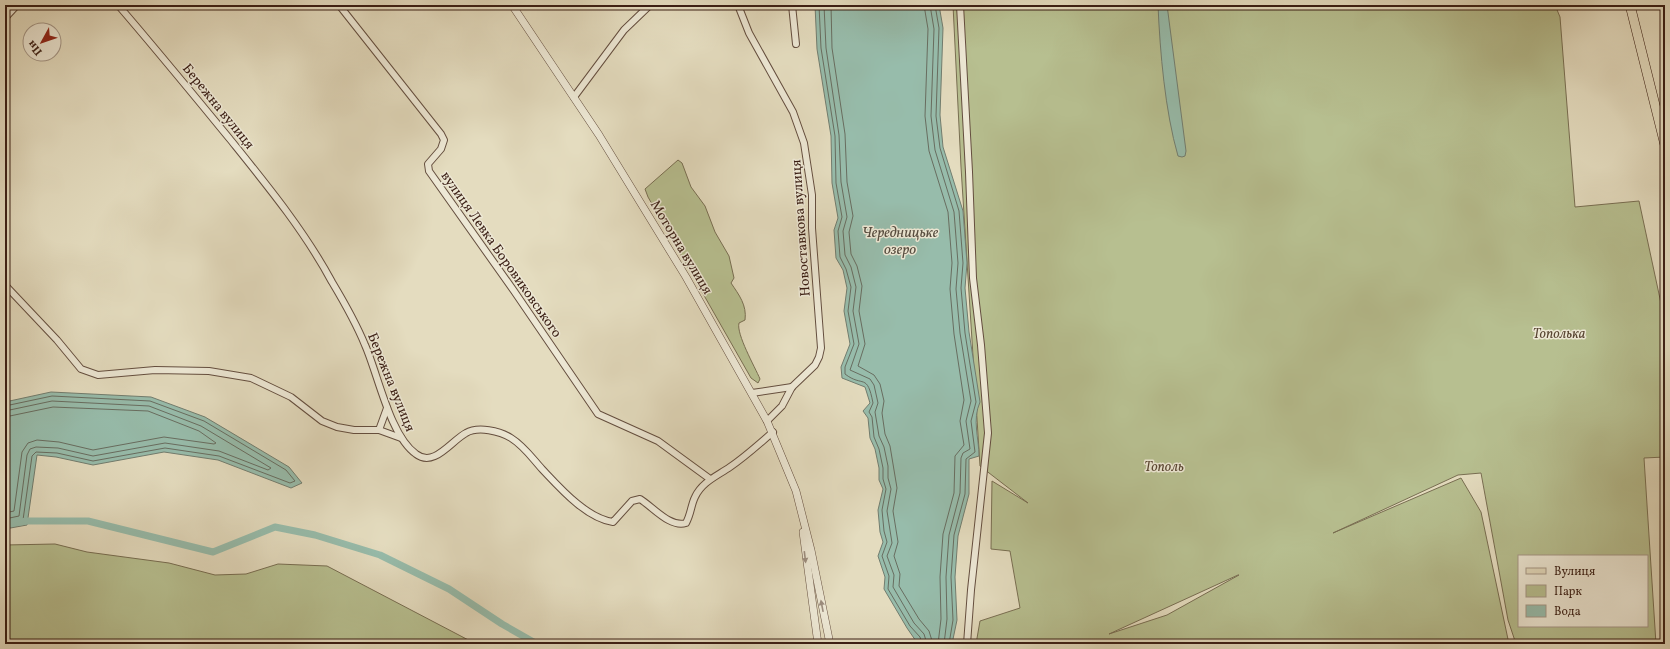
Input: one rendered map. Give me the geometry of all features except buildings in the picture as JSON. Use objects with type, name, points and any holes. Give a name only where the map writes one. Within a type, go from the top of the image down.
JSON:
[{"type":"main road","points":[[1630,5],[1665,145]]},
{"type":"street","points":[[5,18],[17,5]]},
{"type":"street","name":"Бережна вулиця","points":[[118,5],[162,56],[277,197],[332,280],[364,343],[378,378],[387,408],[401,438],[414,454],[422,458],[437,456],[472,431],[494,432],[511,438],[529,452],[541,468],[580,506],[594,517],[611,522],[615,521],[632,501],[637,499],[648,504],[672,522],[682,524],[686,523],[691,514],[695,497],[710,479],[730,467],[773,432]]},
{"type":"street","name":"вулиця Левка Боровиковського","points":[[339,5],[441,134],[444,140],[441,149],[428,164],[429,171],[514,291],[598,414],[658,441],[710,479]]},
{"type":"street","name":"Моторна вулиця","points":[[512,5],[574,96],[686,277],[752,393],[773,432],[791,475],[802,518]]},
{"type":"street","points":[[574,96],[624,30],[650,5]]},
{"type":"street","name":"Новоставкова вулиця","points":[[738,5],[749,33],[793,112],[804,142],[808,160],[812,195],[812,228],[821,348],[819,357],[814,365],[792,387],[782,406],[767,420]]},
{"type":"street","points":[[792,5],[796,44]]},
{"type":"street","points":[[960,5],[970,172],[973,278],[981,345],[988,433],[967,644]]},
{"type":"street","points":[[5,285],[57,340],[81,369],[98,375],[154,370],[209,371],[251,378],[291,397],[322,421],[337,427],[354,430],[379,430],[401,438]]},
{"type":"street","points":[[752,393],[792,387]]},
{"type":"street","points":[[379,430],[387,408]]},
{"type":"street","points":[[802,518],[806,567],[818,644]]},
{"type":"street","points":[[802,518],[811,550],[830,644]]},
{"type":"green space","points":[[953,5],[1555,5],[1560,17],[1575,207],[1639,201],[1665,322],[1665,457],[1644,458],[1656,644],[1516,644],[1508,620],[1481,473],[1458,475],[1333,533],[1461,478],[1481,512],[1509,644],[976,644],[980,621],[1020,608],[1010,551],[991,549],[992,481],[1028,503],[980,466],[961,167]],"holes":[[[1239,575],[1167,615],[1109,634]]]},
{"type":"green space","points":[[678,160],[682,163],[691,187],[705,206],[715,232],[729,256],[734,278],[731,283],[742,300],[745,310],[745,320],[739,323],[740,335],[760,379],[758,383],[751,378],[648,197],[645,189]]},
{"type":"green space","points":[[55,544],[87,552],[169,563],[215,575],[246,574],[278,564],[327,566],[476,644],[5,644],[5,545]]},
{"type":"water","name":"Чередницьке озеро","points":[[815,5],[939,5],[943,28],[940,115],[943,147],[963,211],[967,263],[965,288],[969,332],[980,402],[976,416],[979,456],[969,459],[969,494],[958,536],[955,577],[957,620],[952,644],[918,644],[884,589],[885,577],[878,556],[883,542],[880,532],[878,510],[883,489],[879,480],[879,468],[875,449],[870,438],[868,418],[863,411],[870,403],[865,387],[842,378],[841,367],[850,344],[844,311],[847,288],[843,270],[836,258],[834,230],[838,218],[832,183],[831,136],[817,49]]},
{"type":"water","points":[[1158,5],[1167,5],[1186,151],[1185,156],[1182,157],[1178,156],[1173,139],[1166,101]]},
{"type":"water","points":[[51,392],[151,397],[205,417],[289,467],[302,483],[291,488],[218,460],[164,452],[93,465],[56,457],[37,455],[27,525],[5,529],[5,402]]},
{"type":"waterway","points":[[5,524],[27,521],[88,521],[213,552],[275,527],[315,535],[380,555],[449,589],[502,624],[537,644]]},
{"type":"park label","name":"Тополька","points":[[1559,333]]},
{"type":"park label","name":"Тополь","points":[[1164,466]]}]
